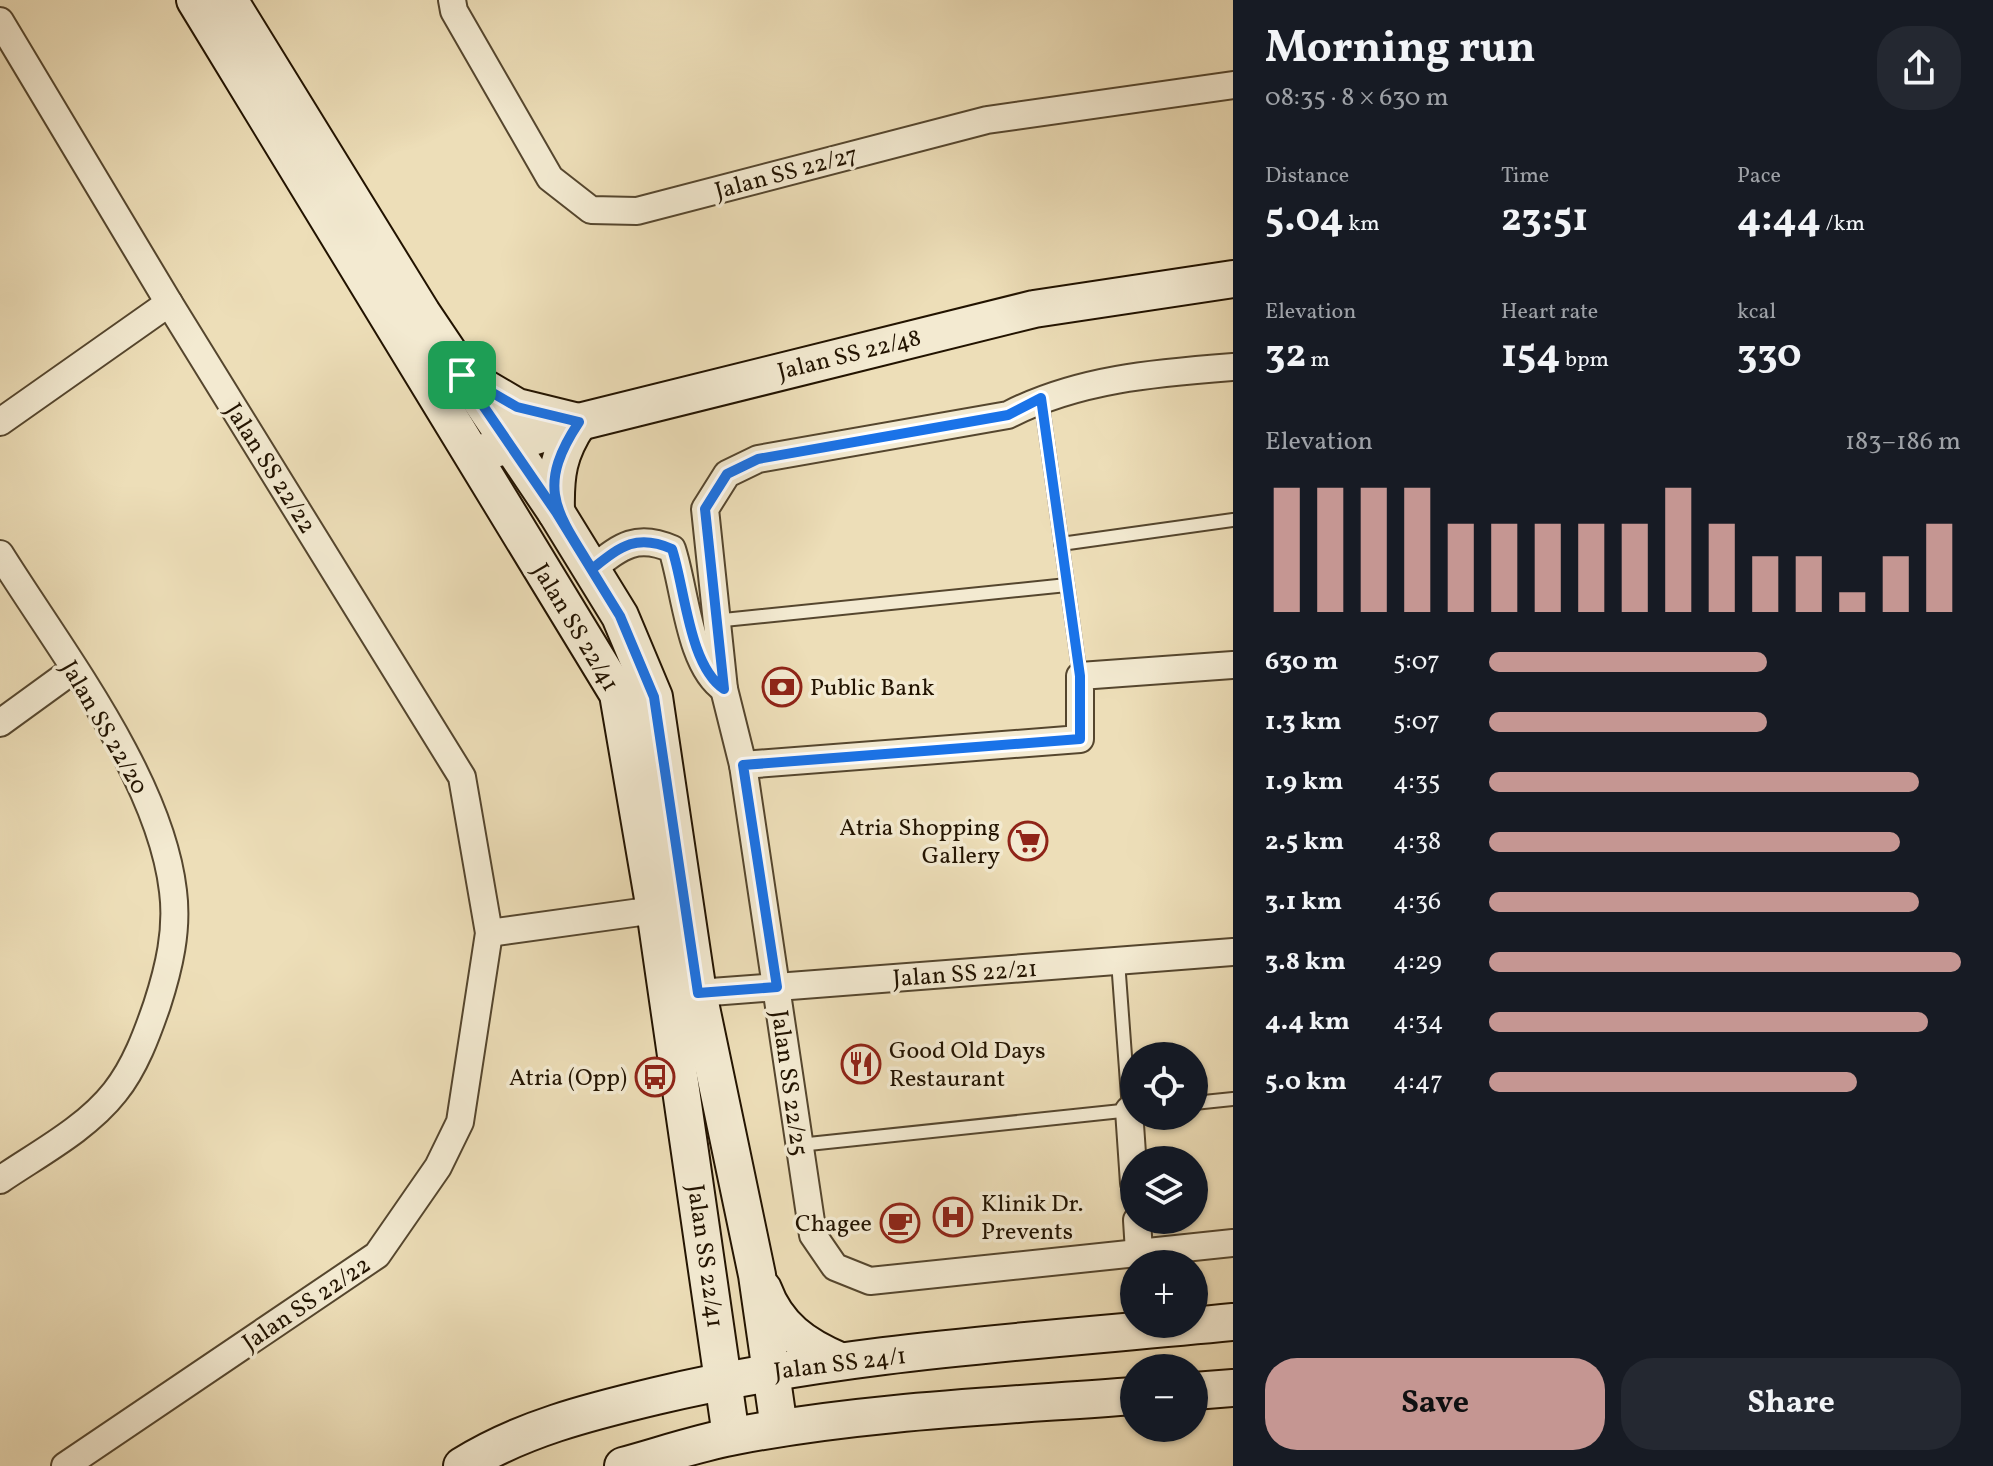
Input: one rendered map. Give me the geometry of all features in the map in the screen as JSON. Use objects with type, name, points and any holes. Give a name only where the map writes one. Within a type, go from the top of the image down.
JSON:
[{"type":"street","name":"Jalan SS 22/41","points":[[195,0],[618,694],[655,910],[731,1436]]},
{"type":"street","name":"Jalan SS 22/41","points":[[229,0],[462,375],[592,569],[620,616],[654,697],[698,993],[757,1275],[779,1428]]},
{"type":"street","name":"Jalan SS 22/27","points":[[452,0],[454,11],[550,178],[591,210],[637,211],[987,120],[1233,85]]},
{"type":"street","name":"Jalan SS 22/22","points":[[0,21],[169,303],[462,777],[489,933],[460,1122],[438,1167],[377,1255],[65,1466]]},
{"type":"street","name":"Jalan SS 22/48","points":[[471,456],[579,422],[1034,309],[1233,279]]},
{"type":"street","points":[[0,422],[169,303]]},
{"type":"street","name":"Jalan SS 22/25","points":[[1120,1254],[870,1281],[835,1267],[813,1235],[743,765],[724,689],[714,621],[705,509],[727,474],[758,459],[1008,415],[1041,398],[1135,375],[1233,367]]},
{"type":"street","points":[[462,375],[517,407],[579,422],[564,445],[555,471],[556,512]]},
{"type":"street","points":[[592,569],[618,549],[638,541],[653,540],[672,549],[698,654],[712,681],[724,689]]},
{"type":"street","name":"Jalan SS 22/20","points":[[0,554],[119,743],[145,794],[166,851],[173,893],[174,937],[165,979],[145,1038],[116,1091],[92,1116],[0,1180]]},
{"type":"street","points":[[743,765],[1080,739],[1080,676],[1233,665]]},
{"type":"street","points":[[0,723],[73,670]]},
{"type":"street","points":[[489,933],[655,910]]},
{"type":"street","name":"Jalan SS 22/21","points":[[698,993],[1233,952]]},
{"type":"street","points":[[1160,1250],[1233,1243]]},
{"type":"street","points":[[757,1275],[771,1311],[806,1346],[840,1361]]},
{"type":"street","name":"Jalan SS 24/1","points":[[462,1466],[522,1436],[571,1418],[769,1370],[1233,1322]]},
{"type":"street","points":[[1208,1390],[1233,1388]]},
{"type":"street","points":[[623,1466],[731,1436],[779,1428],[902,1413],[1120,1397]]},
{"type":"lane","points":[[1041,398],[1080,676]]},
{"type":"lane","points":[[1061,544],[1233,520]]},
{"type":"lane","points":[[714,621],[1067,585]]},
{"type":"lane","points":[[1118,961],[1125,1042]]},
{"type":"lane","points":[[1208,1102],[1233,1099]]},
{"type":"lane","points":[[798,1145],[1120,1111]]},
{"type":"place","name":"Public Bank","points":[[782,687]]},
{"type":"place","name":"Atria Shopping Gallery","points":[[1028,841]]},
{"type":"place","name":"Good Old Days Restaurant","points":[[861,1064]]},
{"type":"place","name":"Atria (Opp)","points":[[655,1077]]},
{"type":"place","name":"Klinik Dr. Prevents","points":[[953,1217]]},
{"type":"place","name":"Chagee","points":[[900,1223]]},
{"type":"route","points":[[462,375],[517,407],[579,422],[564,445],[555,471],[556,512],[592,569],[618,549],[638,541],[653,540],[672,549],[698,654],[712,681],[724,689],[714,621],[705,509],[727,474],[758,459],[1008,415],[1041,398],[1080,676],[1080,739],[743,765],[777,987],[698,993],[654,697],[620,616],[556,512],[462,375]]}]
